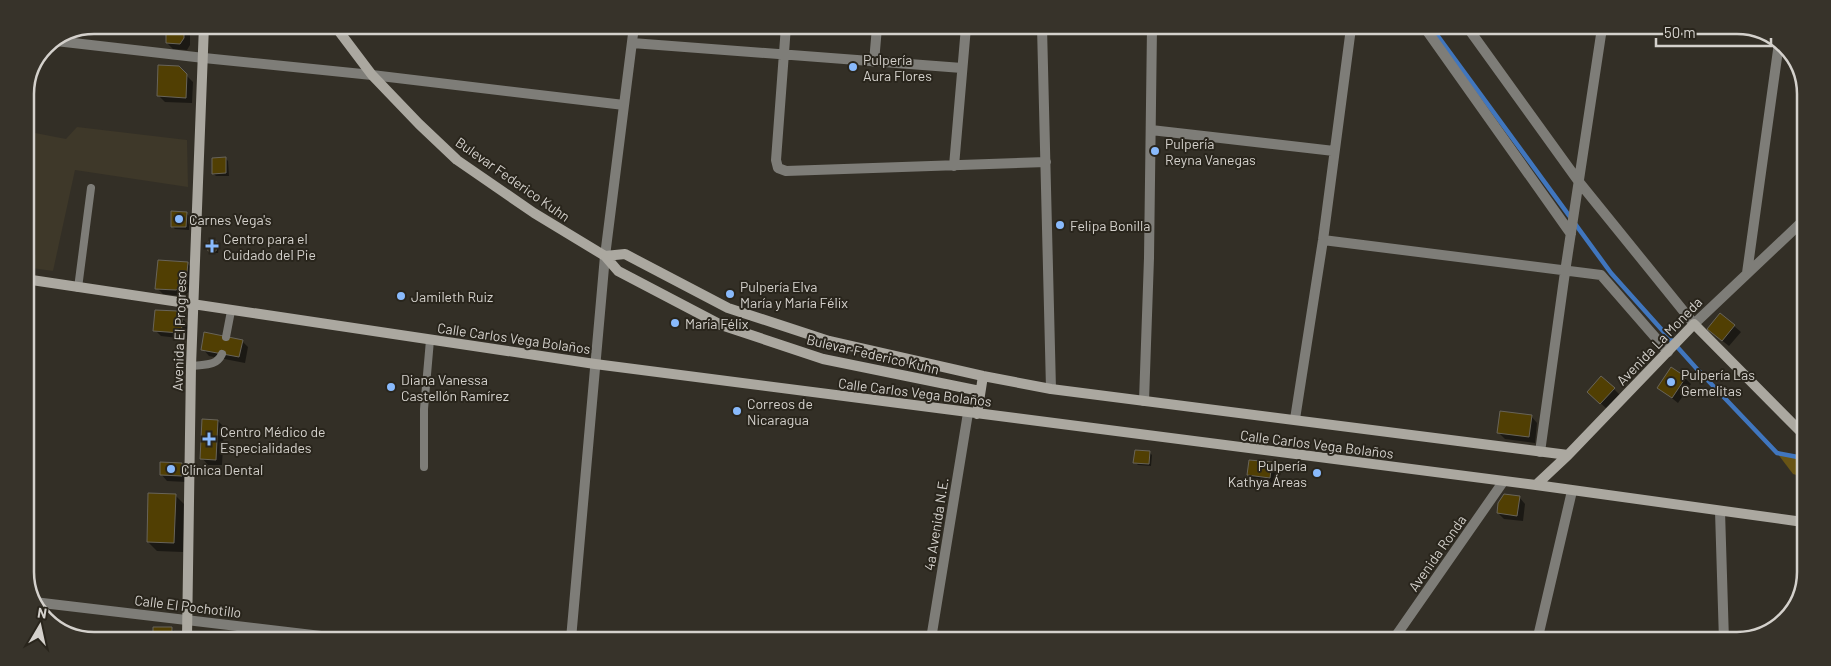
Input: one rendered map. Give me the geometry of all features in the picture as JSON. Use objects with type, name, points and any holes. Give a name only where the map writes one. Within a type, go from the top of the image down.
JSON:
[{"type":"street","name":"Avenida El Progreso","points":[[187,632],[191,366],[204,34]]},
{"type":"street","name":"Bulevar Federico Kuhn","points":[[341,34],[372,75],[457,160],[534,213],[605,256],[618,271],[721,325],[823,359],[980,392]]},
{"type":"street","points":[[572,632],[605,256],[633,34]]},
{"type":"street","points":[[785,34],[776,160],[778,168],[786,171],[1046,162]]},
{"type":"street","points":[[874,62],[876,34]]},
{"type":"street","points":[[954,166],[965,34]]},
{"type":"street","points":[[1042,34],[1051,388]]},
{"type":"street","points":[[1144,401],[1152,34]]},
{"type":"street","points":[[1295,419],[1350,34]]},
{"type":"street","points":[[1428,34],[1571,234]]},
{"type":"street","points":[[1472,34],[1579,182],[1692,326],[1797,428]]},
{"type":"street","points":[[1540,452],[1601,34]]},
{"type":"street","points":[[65,41],[624,105]]},
{"type":"street","points":[[632,43],[962,68]]},
{"type":"street","points":[[1747,273],[1778,49]]},
{"type":"street","points":[[1151,130],[1334,151]]},
{"type":"street","name":"Avenida La Moneda","points":[[1536,486],[1692,326],[1797,226]]},
{"type":"street","points":[[1322,240],[1601,276],[1670,349]]},
{"type":"street","name":"Bulevar Federico Kuhn","points":[[605,256],[624,254],[728,308],[829,341],[983,376]]},
{"type":"street","name":"Calle Carlos Vega Bolaños","points":[[34,281],[595,364],[1797,521]]},
{"type":"street","points":[[972,414],[980,392],[983,376]]},
{"type":"street","name":"Calle Carlos Vega Bolaños","points":[[983,376],[1144,401],[1568,455]]},
{"type":"street","name":"4a Avenida N.E.","points":[[932,632],[972,414]]},
{"type":"street","name":"Avenida Ronda","points":[[1399,632],[1503,482]]},
{"type":"street","points":[[1539,632],[1572,491]]},
{"type":"street","points":[[1720,511],[1724,632]]},
{"type":"street","name":"Calle El Pochotillo","points":[[65,605],[290,632]]},
{"type":"lane","points":[[78,288],[91,188]]},
{"type":"lane","points":[[226,337],[231,311]]},
{"type":"lane","points":[[424,467],[424,409],[430,340]]},
{"type":"lane","points":[[191,366],[216,363],[222,354]]},
{"type":"shaded area","points":[[77,127],[187,140],[188,187],[75,170],[53,271],[34,268],[34,133],[66,139]]},
{"type":"shaded area","points":[[1777,453],[1797,457],[1797,475],[1793,474]]},
{"type":"building","points":[[166,34],[184,34],[180,44],[166,43]]},
{"type":"building","points":[[158,65],[179,66],[187,74],[186,98],[157,96]]},
{"type":"building","points":[[226,157],[226,173],[212,174],[212,158]]},
{"type":"building","name":"Carnes Vega's","points":[[171,211],[187,212],[186,227],[171,227]]},
{"type":"building","name":"Centro para el Cuidado del Pie","points":[[208,242],[217,242],[216,251],[208,251]]},
{"type":"building","points":[[158,260],[188,262],[186,284],[176,290],[155,289]]},
{"type":"building","points":[[155,310],[178,311],[183,317],[181,333],[153,331]]},
{"type":"building","points":[[1720,313],[1735,325],[1722,341],[1707,329]]},
{"type":"building","points":[[204,332],[243,340],[239,357],[201,350]]},
{"type":"building","name":"Pulpería Las Gemelitas","points":[[1671,367],[1686,377],[1672,398],[1657,388]]},
{"type":"building","points":[[1601,376],[1615,388],[1600,404],[1587,392]]},
{"type":"building","points":[[1500,411],[1532,415],[1529,437],[1497,433]]},
{"type":"building","name":"Centro Médico de Especialidades","points":[[202,419],[218,420],[216,460],[200,459]]},
{"type":"building","points":[[1135,450],[1150,451],[1149,464],[1133,463]]},
{"type":"building","points":[[1249,460],[1272,462],[1270,478],[1247,475]]},
{"type":"building","name":"Clínica Dental","points":[[160,462],[182,463],[182,476],[160,475]]},
{"type":"building","points":[[148,493],[176,494],[174,543],[147,542]]},
{"type":"building","points":[[1504,494],[1520,496],[1517,516],[1497,513],[1498,503]]},
{"type":"building","points":[[153,627],[172,627],[172,632],[153,632]]},
{"type":"waterway","points":[[1436,34],[1611,273],[1697,369],[1777,453],[1797,457]]},
{"type":"place","name":"Pulpería Aura Flores","points":[[853,67]]},
{"type":"place","name":"Pulpería Reyna Vanegas","points":[[1155,151]]},
{"type":"place","name":"Carnes Vega's","points":[[179,219]]},
{"type":"place","name":"Felipa Bonilla","points":[[1060,225]]},
{"type":"place","name":"Centro para el Cuidado del Pie","points":[[212,246]]},
{"type":"place","name":"Pulpería Elva María y María Félix","points":[[730,294]]},
{"type":"place","name":"Jamileth Ruiz","points":[[401,296]]},
{"type":"place","name":"María Félix","points":[[675,323]]},
{"type":"place","name":"Pulpería Las Gemelitas","points":[[1671,382]]},
{"type":"place","name":"Diana Vanessa Castellón Ramírez","points":[[391,387]]},
{"type":"place","name":"Correos de Nicaragua","points":[[737,411]]},
{"type":"place","name":"Centro Médico de Especialidades","points":[[209,439]]},
{"type":"place","name":"Clínica Dental","points":[[171,469]]},
{"type":"place","name":"Pulpería Kathya Áreas","points":[[1317,473]]}]
